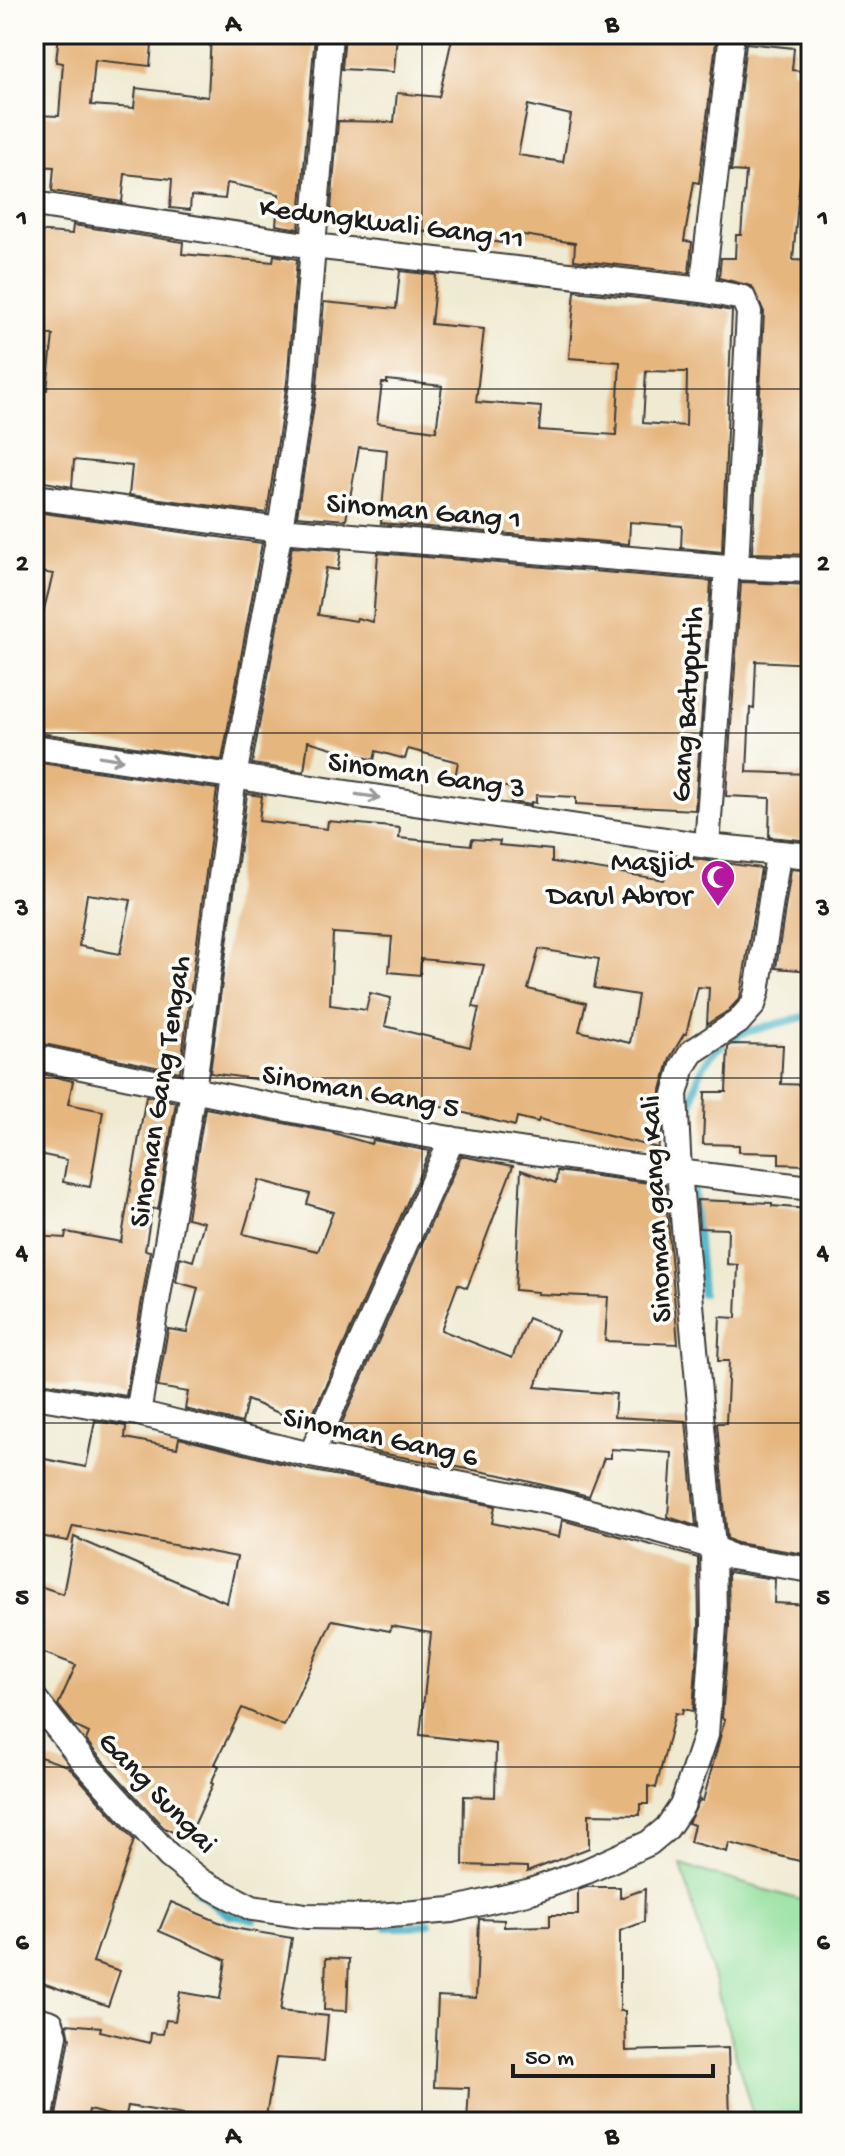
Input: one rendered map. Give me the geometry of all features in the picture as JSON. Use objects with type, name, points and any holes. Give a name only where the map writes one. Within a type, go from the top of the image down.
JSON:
[{"type":"street","name":"Sinoman Gang Tengah","points":[[138,1413],[193,1091],[234,777],[280,530],[302,384],[330,34]]},
{"type":"street","points":[[702,290],[732,34]]},
{"type":"street","name":"Kedungkwali Gang 11","points":[[34,204],[313,246],[702,290],[743,298]]},
{"type":"street","name":"Gang Batuputih","points":[[707,846],[749,312],[743,298]]},
{"type":"street","name":"Sinoman Gang 1","points":[[34,497],[280,530],[731,567],[811,570]]},
{"type":"street","name":"Sinoman Gang 3","points":[[34,747],[707,846],[811,856]]},
{"type":"street","name":"Sinoman gang Kali","points":[[667,1828],[682,1806],[706,1735],[722,1552],[679,1172],[675,1094],[677,1081],[692,1052],[738,1022],[753,1005],[778,855]]},
{"type":"street","name":"Sinoman Gang 5","points":[[34,1057],[193,1091],[452,1139],[811,1188]]},
{"type":"street","points":[[311,1455],[452,1139]]},
{"type":"street","name":"Sinoman Gang 6","points":[[34,1396],[138,1413],[311,1455],[560,1504],[722,1552],[811,1570]]},
{"type":"street","name":"Gang Sungai","points":[[34,1698],[85,1763],[169,1856],[202,1882],[252,1908],[306,1916],[366,1917],[452,1910],[531,1891],[587,1871],[649,1843],[667,1828]]},
{"type":"street","points":[[34,2018],[51,2023],[55,2035],[40,2122]]},
{"type":"green space","points":[[681,1865],[811,1903],[811,2122],[755,2122]]},
{"type":"building","points":[[59,34],[153,34],[150,66],[95,60],[91,105],[134,108],[136,88],[208,97],[211,34],[315,34],[299,229],[276,225],[279,194],[227,183],[225,199],[191,196],[190,210],[170,208],[172,179],[125,174],[122,202],[52,191],[54,167],[34,166],[34,115],[59,116],[63,63],[56,62]]},
{"type":"building","points":[[345,34],[397,34],[394,72],[342,69]]},
{"type":"building","points":[[453,34],[717,34],[699,183],[694,182],[684,241],[692,242],[689,273],[574,260],[575,243],[504,232],[502,243],[477,239],[478,232],[430,225],[428,232],[359,221],[359,225],[330,222],[338,121],[394,122],[397,93],[439,97]],"holes":[[[528,105],[571,115],[563,162],[518,155]]]},
{"type":"building","points":[[746,43],[794,48],[792,70],[811,72],[807,178],[800,177],[793,260],[811,261],[811,555],[752,553],[764,312],[752,286],[719,278],[721,258],[735,258],[736,235],[741,235],[746,172],[731,171]]},
{"type":"building","points":[[73,225],[183,242],[182,254],[273,262],[274,255],[297,259],[287,382],[267,513],[129,495],[132,466],[74,460],[72,487],[34,480],[34,389],[47,390],[53,335],[34,334],[34,231],[72,234]]},
{"type":"building","points":[[400,271],[436,275],[431,324],[484,329],[476,402],[541,407],[539,430],[616,435],[620,362],[569,358],[575,291],[732,311],[722,552],[681,548],[682,526],[630,522],[629,544],[381,523],[387,450],[359,447],[346,520],[297,516],[317,386],[324,302],[396,309]],"holes":[[[646,371],[687,372],[686,426],[643,423]],[[387,380],[442,386],[436,431],[377,423],[382,383],[387,383]]]},
{"type":"building","points":[[43,513],[262,543],[222,760],[34,732],[34,648],[53,574],[35,571]]},
{"type":"building","points":[[292,546],[341,550],[338,570],[326,568],[318,615],[356,621],[357,618],[373,622],[378,553],[711,581],[695,810],[576,804],[576,797],[536,795],[536,803],[531,802],[531,805],[511,802],[512,788],[455,778],[458,762],[408,749],[405,759],[376,751],[374,760],[308,741],[304,772],[252,764]]},
{"type":"building","points":[[741,582],[811,585],[811,664],[756,661],[747,772],[811,774],[811,841],[769,837],[770,798],[726,796]]},
{"type":"building","points":[[34,762],[217,789],[180,1072],[34,1042]],"holes":[[[87,894],[131,900],[120,954],[79,946]]]},
{"type":"building","points":[[247,794],[262,796],[259,821],[327,829],[328,821],[400,828],[399,838],[471,845],[472,839],[500,841],[499,845],[552,850],[552,862],[664,880],[672,856],[761,868],[740,998],[728,1011],[707,1024],[709,988],[698,987],[686,1034],[670,1058],[661,1090],[662,1132],[658,1148],[539,1119],[538,1122],[517,1117],[515,1126],[391,1094],[387,1104],[340,1091],[210,1073]],"holes":[[[333,933],[392,937],[389,972],[420,975],[421,959],[484,965],[473,1007],[479,1008],[470,1047],[385,1026],[391,998],[370,993],[366,1010],[330,1005]],[[539,949],[599,959],[594,988],[638,995],[630,1043],[579,1031],[586,1003],[528,989]]]},
{"type":"building","points":[[791,869],[811,871],[805,942],[811,942],[811,971],[776,968]]},
{"type":"building","points":[[732,1044],[783,1045],[781,1084],[811,1085],[811,1144],[806,1144],[805,1165],[779,1164],[779,1153],[739,1152],[739,1145],[703,1144],[705,1092],[726,1092],[728,1047]]},
{"type":"building","points":[[34,1072],[73,1081],[68,1104],[103,1111],[90,1187],[63,1182],[67,1160],[34,1153]]},
{"type":"building","points":[[146,1096],[176,1102],[158,1210],[152,1208],[145,1250],[150,1251],[126,1396],[34,1381],[34,1236],[65,1238],[66,1232],[121,1242]]},
{"type":"building","points":[[205,1108],[330,1132],[371,1144],[373,1140],[430,1151],[308,1425],[247,1400],[242,1423],[185,1409],[188,1392],[158,1387],[168,1329],[187,1332],[198,1288],[176,1282],[180,1257],[193,1261],[204,1222],[187,1218]],"holes":[[[259,1180],[310,1194],[307,1204],[333,1212],[318,1251],[243,1234]]]},
{"type":"building","points":[[461,1156],[513,1166],[467,1288],[458,1284],[441,1330],[512,1358],[528,1318],[558,1330],[535,1387],[616,1394],[614,1417],[686,1421],[696,1526],[668,1517],[672,1453],[611,1449],[611,1458],[604,1458],[589,1496],[501,1475],[375,1452],[336,1436]]},
{"type":"building","points":[[521,1170],[556,1183],[557,1171],[665,1185],[678,1344],[605,1341],[608,1297],[515,1290]]},
{"type":"building","points":[[697,1200],[772,1203],[772,1206],[808,1209],[805,1242],[811,1243],[811,1555],[736,1543],[727,1538],[717,1423],[726,1423],[729,1361],[718,1361],[720,1317],[736,1318],[738,1265],[727,1264],[728,1229],[699,1228]]},
{"type":"building","points":[[95,1421],[126,1426],[125,1438],[177,1448],[179,1438],[308,1470],[495,1506],[492,1523],[559,1537],[562,1520],[698,1558],[699,1625],[693,1711],[683,1709],[682,1714],[675,1713],[656,1788],[648,1786],[648,1804],[640,1804],[640,1815],[589,1814],[589,1848],[527,1872],[527,1867],[463,1865],[464,1796],[495,1797],[496,1744],[420,1735],[431,1633],[391,1626],[390,1631],[332,1620],[284,1726],[242,1708],[215,1764],[219,1766],[213,1784],[188,1839],[164,1828],[96,1753],[86,1740],[89,1733],[76,1727],[58,1705],[76,1665],[34,1649],[34,1584],[63,1594],[74,1537],[227,1603],[237,1557],[73,1526],[68,1541],[34,1535],[34,1457],[86,1467]]},
{"type":"building","points":[[728,1572],[775,1579],[774,1603],[811,1605],[811,1864],[729,1843],[727,1852],[690,1842],[694,1825],[688,1823],[700,1800],[703,1801],[725,1719],[722,1718],[729,1626]]},
{"type":"building","points":[[34,1755],[68,1766],[134,1840],[93,1962],[120,1971],[108,2006],[34,1980],[34,1958],[41,1936],[34,1935]]},
{"type":"building","points":[[620,1887],[620,1898],[645,1889],[644,1922],[620,1931],[620,2011],[625,2011],[626,2051],[728,2048],[730,2122],[467,2122],[469,2088],[434,2087],[438,1996],[476,1998],[479,1919],[504,1920],[504,1927],[550,1926],[550,1915],[578,1915],[578,1890]]},
{"type":"building","points":[[171,1902],[233,1928],[292,1938],[280,2011],[328,2016],[324,2061],[276,2058],[265,2122],[196,2122],[197,2117],[128,2106],[125,2119],[89,2110],[86,2122],[55,2122],[70,2038],[67,2024],[101,2027],[100,2031],[150,2043],[151,2033],[163,2034],[166,2020],[175,2021],[180,1992],[220,1999],[226,1960],[159,1931]]},
{"type":"building","points":[[326,1958],[349,1959],[347,2011],[324,2010]]},
{"type":"waterway","points":[[735,1037],[811,1015]]},
{"type":"waterway","points":[[702,1293],[691,1117],[699,1075],[709,1058],[723,1045]]},
{"type":"waterway","points":[[196,1891],[229,1915],[254,1919]]},
{"type":"waterway","points":[[387,1927],[429,1923]]},
{"type":"place","name":"Masjid Darul Abror","points":[[718,908]]}]
